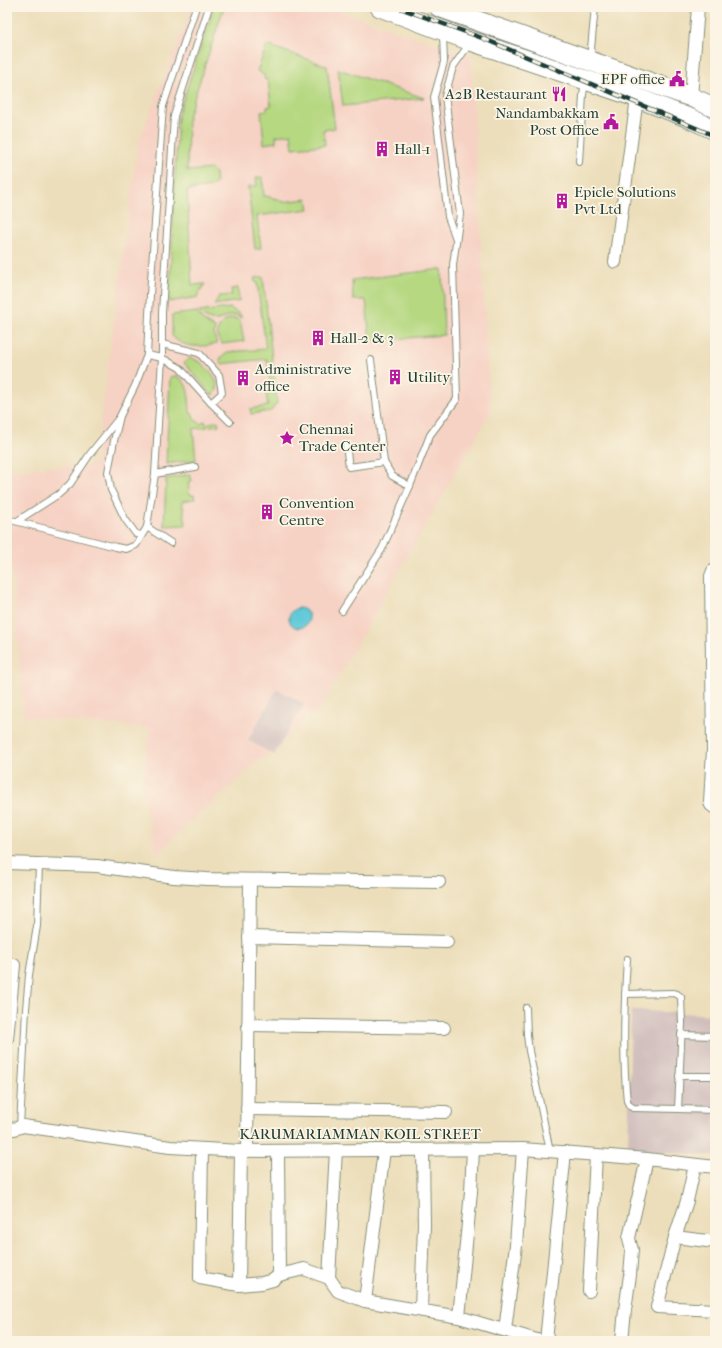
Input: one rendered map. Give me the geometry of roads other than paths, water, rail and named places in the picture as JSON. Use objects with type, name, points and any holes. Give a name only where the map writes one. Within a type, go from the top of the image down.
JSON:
[{"type":"main road","points":[[380,7],[471,41],[637,98],[689,118],[715,130]]},
{"type":"main road","points":[[439,7],[473,13],[590,61],[691,97],[715,108]]},
{"type":"main road","points":[[604,87],[611,68]]},
{"type":"street","points":[[691,97],[698,7]]},
{"type":"street","points":[[615,262],[637,98]]},
{"type":"street","points":[[715,570],[711,576],[714,625],[714,750],[710,802],[715,808]]},
{"type":"street","points":[[7,863],[110,867],[192,879],[438,882]]},
{"type":"street","points":[[239,1284],[247,1109],[250,880]]},
{"type":"street","points":[[249,937],[447,942]]},
{"type":"street","points":[[7,964],[14,965],[7,1039]]},
{"type":"street","points":[[248,1025],[444,1028]]},
{"type":"street","points":[[247,1109],[446,1112]]},
{"type":"street","name":"KARUMARIAMMAN KOIL STREET","points":[[7,1128],[14,1129],[23,1126],[170,1147],[202,1149],[244,1151],[523,1149],[647,1159],[715,1167]]},
{"type":"street","points":[[202,1149],[200,1278],[239,1284],[262,1283],[273,1280],[280,1275],[304,1269],[329,1278]]},
{"type":"street","points":[[460,1317],[471,1192],[473,1149]]},
{"type":"street","points":[[505,1330],[516,1245],[523,1149]]},
{"type":"street","points":[[336,1150],[329,1278],[334,1288],[338,1291],[365,1301],[460,1317],[540,1341]]},
{"type":"street","points":[[365,1301],[384,1150]]},
{"type":"street","points":[[421,1310],[424,1225],[423,1150]]},
{"type":"street","points":[[278,1151],[280,1275]]},
{"type":"street","points":[[546,1341],[565,1152]]},
{"type":"street","points":[[589,1290],[596,1155]]},
{"type":"street","points":[[622,1341],[630,1282],[632,1250],[630,1238],[647,1159]]},
{"type":"street","points":[[696,1165],[657,1307],[715,1310]]},
{"type":"street","points":[[675,1237],[715,1242]]},
{"type":"lane","points":[[17,521],[59,494],[70,484],[90,454],[120,416],[135,386],[147,355],[150,287],[163,106],[196,7]]},
{"type":"lane","points":[[7,519],[126,549],[136,545],[147,527],[155,474],[174,116],[209,7]]},
{"type":"lane","points":[[590,61],[595,7]]},
{"type":"lane","points":[[443,30],[444,62],[434,97],[448,217],[457,243]]},
{"type":"lane","points":[[342,611],[382,548],[410,486],[430,435],[457,399],[453,265],[460,214],[446,96],[453,67],[471,41]]},
{"type":"lane","points":[[578,162],[585,81]]},
{"type":"lane","points":[[162,344],[199,353],[219,375],[222,393],[211,403]]},
{"type":"lane","points":[[147,355],[162,358],[180,368],[230,422]]},
{"type":"lane","points":[[371,360],[384,462],[392,476],[410,486]]},
{"type":"lane","points":[[120,416],[108,472],[111,490],[128,525],[136,534],[141,535]]},
{"type":"lane","points":[[346,445],[349,467],[384,462]]},
{"type":"lane","points":[[155,474],[195,467]]},
{"type":"lane","points":[[147,527],[171,544]]},
{"type":"lane","points":[[20,1127],[26,1009],[29,975],[37,926],[39,864]]},
{"type":"lane","points":[[627,959],[624,1065],[627,1101],[629,1105],[632,1108],[715,1110]]},
{"type":"lane","points":[[625,994],[673,993],[681,997],[678,1109]]},
{"type":"lane","points":[[526,1008],[527,1035],[530,1057],[550,1151]]},
{"type":"lane","points":[[681,1035],[715,1036]]},
{"type":"lane","points":[[679,1076],[715,1076]]},
{"type":"water","points":[[299,608],[306,611],[309,618],[306,625],[299,628],[292,625],[289,618],[292,611]]},
{"type":"railway","points":[[397,7],[482,38],[715,136]]},
{"type":"place","name":"EPF office","points":[[677,79]]},
{"type":"place","name":"A2B Restaurant","points":[[559,94]]},
{"type":"place","name":"Nandambakkam Post Office","points":[[611,122]]},
{"type":"place","name":"Hall-1","points":[[382,149]]},
{"type":"place","name":"Epicle Solutions Pvt Ltd","points":[[562,201]]},
{"type":"place","name":"Hall-2 & 3","points":[[318,338]]},
{"type":"place","name":"Utility","points":[[395,377]]},
{"type":"place","name":"Administrative office","points":[[243,378]]},
{"type":"place","name":"Chennai Trade Center","points":[[287,438]]},
{"type":"place","name":"Convention Centre","points":[[267,512]]}]
